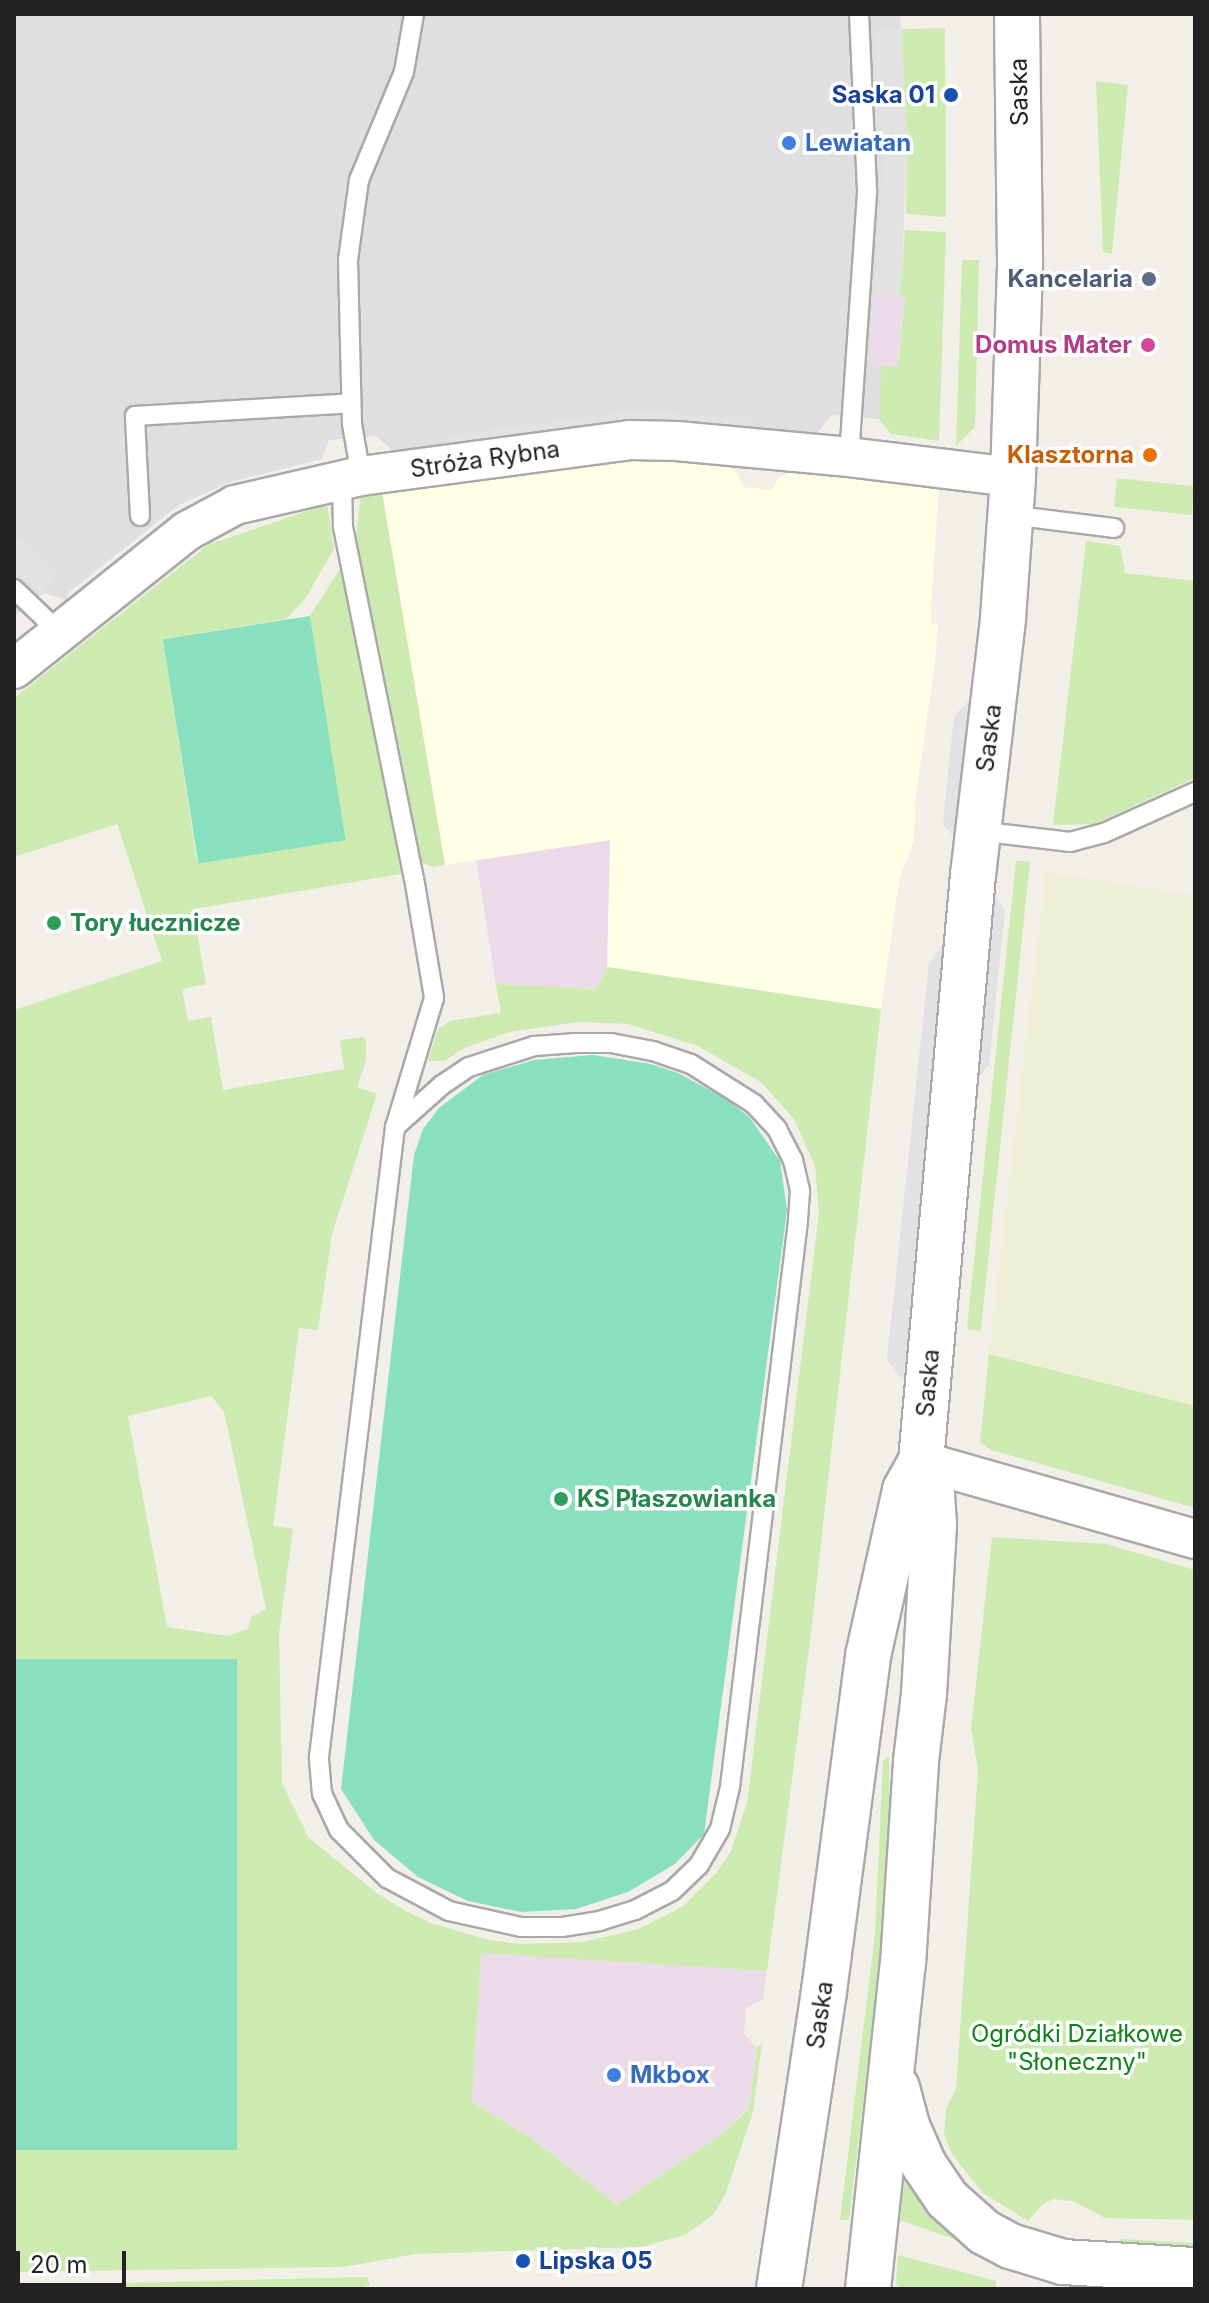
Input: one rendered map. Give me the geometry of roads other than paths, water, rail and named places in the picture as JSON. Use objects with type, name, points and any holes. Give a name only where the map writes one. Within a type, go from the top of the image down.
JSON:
[{"type":"street","name":"Saska","points":[[779,2289],[817,2038],[868,1656],[905,1490],[921,1461],[978,831],[1003,618],[1012,496],[1020,248],[1017,14]]},
{"type":"street","name":"Stróża Rybna","points":[[14,669],[187,531],[235,505],[352,478],[630,440],[677,441],[849,457],[1012,496]]},
{"type":"street","name":"Saska","points":[[868,2289],[911,1862],[934,1524],[932,1492],[921,1461]]},
{"type":"street","points":[[921,1461],[1195,1539]]},
{"type":"street","points":[[893,2058],[907,2126],[924,2165],[947,2199],[984,2232],[1010,2246],[1063,2262],[1195,2270]]},
{"type":"lane","points":[[395,1127],[442,1085],[469,1067],[501,1054],[534,1046],[611,1043],[653,1051],[691,1064],[724,1082],[754,1104],[777,1129],[793,1160],[800,1191],[798,1221],[730,1787],[720,1829],[699,1865],[672,1891],[635,1910],[600,1921],[561,1927],[521,1927],[460,1914],[417,1897],[362,1857],[339,1830],[322,1794],[319,1757],[395,1127],[434,998],[414,878],[343,527],[352,478],[348,260],[359,180],[404,72],[414,14]]},
{"type":"lane","points":[[849,457],[867,190],[859,14]]},
{"type":"lane","points":[[140,516],[135,416],[351,403]]},
{"type":"lane","points":[[1012,496],[1114,528]]},
{"type":"lane","points":[[14,589],[59,632]]},
{"type":"lane","points":[[978,831],[1070,842],[1104,833],[1195,792]]},
{"type":"place","name":"Saska 01","points":[[951,95]]},
{"type":"place","name":"Lewiatan","points":[[789,143]]},
{"type":"place","name":"Kancelaria","points":[[1149,279]]},
{"type":"place","name":"Domus Mater","points":[[1148,345]]},
{"type":"place","name":"Klasztorna","points":[[1150,455]]},
{"type":"place","name":"Tory łucznicze","points":[[54,923]]},
{"type":"place","name":"KS Płaszowianka","points":[[561,1499]]},
{"type":"place","name":"Mkbox","points":[[614,2075]]},
{"type":"place","name":"Lipska 05","points":[[523,2261]]},
{"type":"park label","name":"Ogródki Działkowe \"Słoneczny\"","points":[[1077,2048]]}]
